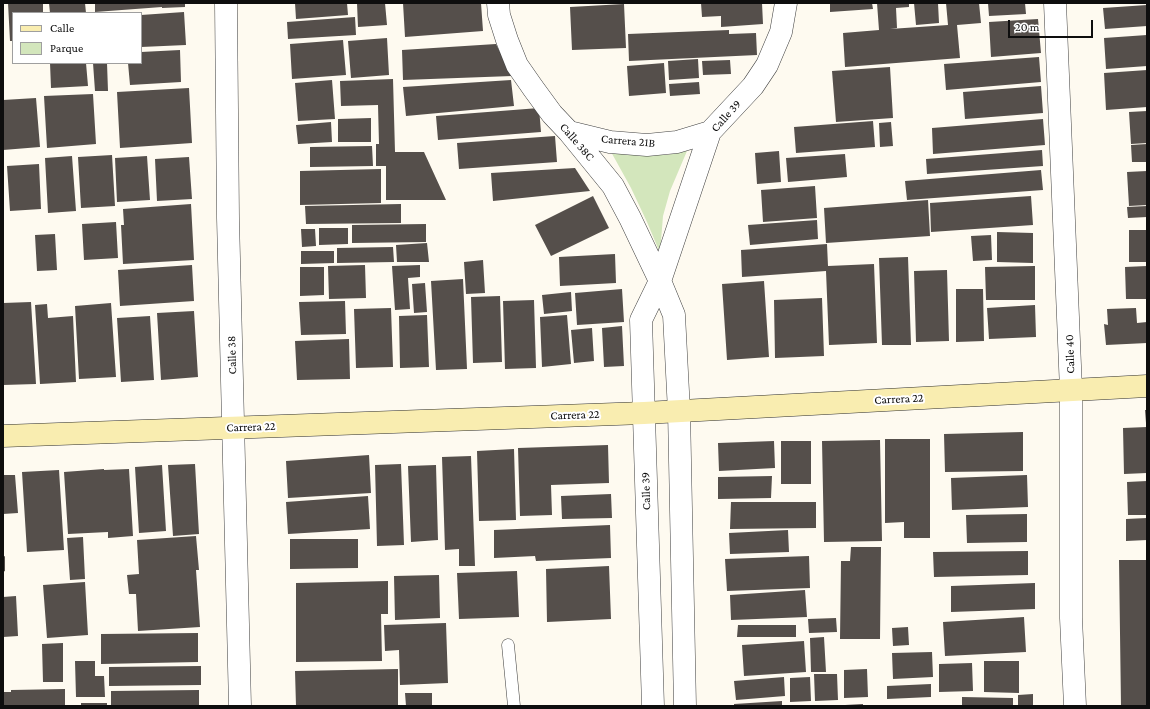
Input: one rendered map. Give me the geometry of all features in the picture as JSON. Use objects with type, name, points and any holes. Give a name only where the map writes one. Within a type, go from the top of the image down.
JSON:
[{"type":"street","name":"Calle 38","points":[[226,3],[228,218],[240,706]]},
{"type":"street","name":"Calle 38C","points":[[498,3],[499,15],[517,64],[536,94],[613,186],[660,280]]},
{"type":"street","name":"Calle 39","points":[[653,706],[642,320],[660,280],[710,132],[753,86],[767,65],[781,32],[786,3]]},
{"type":"street","name":"Calle 40","points":[[1055,3],[1071,390],[1071,618],[1075,706]]},
{"type":"street","name":"Carrera 21B","points":[[569,132],[610,142],[647,145],[677,142],[710,132]]},
{"type":"street","points":[[660,280],[674,315],[679,410],[685,706]]},
{"type":"street","name":"Carrera 22","points":[[3,436],[644,412],[1147,386]]},
{"type":"lane","points":[[508,645],[514,706]]},
{"type":"green space","points":[[610,150],[630,155],[667,155],[687,151],[670,191],[663,216],[660,253],[631,188]]},
{"type":"building","points":[[8,3],[43,3],[43,12],[12,12],[12,41],[10,41]]},
{"type":"building","points":[[49,3],[85,3],[86,12],[50,12]]},
{"type":"building","points":[[95,3],[185,3],[185,7],[162,7],[95,12]]},
{"type":"building","points":[[295,3],[347,3],[348,15],[296,19]]},
{"type":"building","points":[[357,3],[385,3],[387,25],[358,27]]},
{"type":"building","points":[[403,3],[481,3],[483,31],[405,37]]},
{"type":"building","points":[[701,3],[762,3],[763,24],[721,27],[721,16],[702,17]]},
{"type":"building","points":[[830,3],[872,3],[873,9],[830,12]]},
{"type":"building","points":[[877,3],[909,3],[909,7],[896,8],[897,28],[890,29],[948,25],[946,3],[979,3],[981,23],[957,25],[960,58],[845,67],[843,33],[879,30]]},
{"type":"building","points":[[914,3],[938,3],[939,23],[916,25]]},
{"type":"building","points":[[988,3],[1025,3],[1026,14],[989,16]]},
{"type":"building","points":[[624,4],[626,48],[572,50],[570,7]]},
{"type":"building","points":[[1147,5],[1147,26],[1105,29],[1103,8]]},
{"type":"building","points":[[184,12],[186,45],[142,47],[142,15]]},
{"type":"building","points":[[355,17],[356,35],[288,39],[287,22]]},
{"type":"building","points":[[1038,19],[1041,53],[991,57],[989,22]]},
{"type":"building","points":[[729,30],[729,34],[756,33],[757,55],[629,61],[628,34]]},
{"type":"building","points":[[1147,35],[1147,66],[1106,69],[1104,38]]},
{"type":"building","points":[[387,38],[389,75],[351,78],[348,41]]},
{"type":"building","points":[[343,40],[346,75],[292,79],[290,44]]},
{"type":"building","points":[[496,44],[512,76],[403,80],[402,50]]},
{"type":"building","points":[[180,50],[181,82],[130,85],[128,64],[142,64],[142,52]]},
{"type":"building","points":[[1039,57],[1041,82],[946,90],[944,64]]},
{"type":"building","points":[[698,59],[699,78],[669,80],[668,61]]},
{"type":"building","points":[[730,60],[731,74],[703,75],[702,61]]},
{"type":"building","points":[[664,63],[666,93],[629,96],[627,66]]},
{"type":"building","points":[[50,64],[86,64],[88,86],[51,88]]},
{"type":"building","points":[[93,64],[107,64],[108,91],[95,91]]},
{"type":"building","points":[[890,67],[893,118],[836,122],[832,71]]},
{"type":"building","points":[[1147,70],[1147,107],[1106,110],[1104,73]]},
{"type":"building","points":[[393,79],[395,152],[424,152],[446,200],[386,200],[386,166],[376,166],[376,144],[379,144],[378,105],[341,106],[340,81]]},
{"type":"building","points":[[332,80],[335,119],[298,121],[295,83]]},
{"type":"building","points":[[511,80],[514,106],[406,116],[403,87]]},
{"type":"building","points":[[699,82],[700,94],[670,96],[669,84]]},
{"type":"building","points":[[1041,86],[1043,113],[965,119],[963,92]]},
{"type":"building","points":[[189,88],[192,143],[120,148],[117,92]]},
{"type":"building","points":[[93,94],[96,144],[47,148],[44,96]]},
{"type":"building","points":[[36,98],[40,147],[3,150],[3,100]]},
{"type":"building","points":[[539,108],[541,132],[438,140],[436,116]]},
{"type":"building","points":[[1147,111],[1147,143],[1131,144],[1129,112]]},
{"type":"building","points":[[371,118],[371,142],[338,142],[338,119]]},
{"type":"building","points":[[1043,119],[1045,145],[933,154],[932,128]]},
{"type":"building","points":[[873,121],[875,147],[796,153],[794,127]]},
{"type":"building","points":[[331,122],[332,142],[298,144],[296,125]]},
{"type":"building","points":[[891,122],[893,146],[880,147],[879,123]]},
{"type":"building","points":[[555,136],[557,162],[459,169],[457,143]]},
{"type":"building","points":[[1147,144],[1147,162],[1132,162],[1131,145]]},
{"type":"building","points":[[372,146],[373,166],[310,167],[310,147]]},
{"type":"building","points":[[1042,150],[1043,166],[927,174],[926,159]]},
{"type":"building","points":[[779,151],[781,182],[757,184],[755,153]]},
{"type":"building","points":[[845,154],[847,177],[788,182],[786,158]]},
{"type":"building","points":[[112,155],[115,206],[81,208],[78,157]]},
{"type":"building","points":[[72,156],[76,211],[48,213],[45,158]]},
{"type":"building","points":[[147,156],[150,200],[117,202],[115,158]]},
{"type":"building","points":[[189,157],[192,199],[157,201],[155,159]]},
{"type":"building","points":[[39,164],[41,209],[10,211],[7,166]]},
{"type":"building","points":[[575,168],[590,191],[493,201],[491,173]]},
{"type":"building","points":[[381,169],[381,203],[300,205],[300,171]]},
{"type":"building","points":[[1041,170],[1043,190],[907,200],[905,181]]},
{"type":"building","points":[[1147,171],[1147,205],[1129,206],[1127,172]]},
{"type":"building","points":[[815,186],[817,218],[763,222],[761,190]]},
{"type":"building","points":[[593,196],[609,228],[551,256],[535,225]]},
{"type":"building","points":[[1031,196],[1033,225],[931,232],[930,203]]},
{"type":"building","points":[[928,200],[930,236],[826,243],[824,208]]},
{"type":"building","points":[[191,204],[194,260],[123,264],[121,225],[124,225],[123,209]]},
{"type":"building","points":[[401,204],[401,223],[306,224],[305,206]]},
{"type":"building","points":[[1147,206],[1147,217],[1128,218],[1127,207]]},
{"type":"building","points":[[817,220],[818,239],[750,245],[748,225]]},
{"type":"building","points":[[116,222],[118,258],[84,260],[82,224]]},
{"type":"building","points":[[426,224],[426,242],[352,243],[352,225]]},
{"type":"building","points":[[319,228],[348,228],[348,244],[319,245]]},
{"type":"building","points":[[301,229],[315,229],[316,246],[302,247]]},
{"type":"building","points":[[1129,230],[1147,230],[1147,262],[1129,262]]},
{"type":"building","points":[[997,232],[1033,233],[1033,263],[997,262]]},
{"type":"building","points":[[55,234],[57,270],[37,271],[35,235]]},
{"type":"building","points":[[991,235],[992,260],[973,261],[971,236]]},
{"type":"building","points":[[427,243],[429,262],[397,262],[396,245]]},
{"type":"building","points":[[827,244],[828,266],[874,264],[877,343],[829,345],[826,271],[742,277],[741,250]]},
{"type":"building","points":[[393,247],[394,262],[337,263],[337,248]]},
{"type":"building","points":[[301,251],[334,251],[334,263],[301,264]]},
{"type":"building","points":[[615,254],[616,283],[560,286],[559,257]]},
{"type":"building","points":[[908,257],[911,345],[882,345],[879,258]]},
{"type":"building","points":[[483,260],[485,293],[466,294],[464,262]]},
{"type":"building","points":[[192,265],[194,301],[120,306],[118,270]]},
{"type":"building","points":[[365,265],[366,298],[329,299],[328,266]]},
{"type":"building","points":[[420,265],[420,277],[408,278],[410,309],[395,310],[392,266]]},
{"type":"building","points":[[1035,266],[1035,300],[986,300],[985,267]]},
{"type":"building","points":[[1147,266],[1147,299],[1126,299],[1125,267]]},
{"type":"building","points":[[300,267],[324,267],[324,295],[300,296]]},
{"type":"building","points":[[947,270],[949,341],[916,342],[914,271]]},
{"type":"building","points":[[463,279],[467,369],[436,370],[431,281]]},
{"type":"building","points":[[764,281],[769,357],[727,360],[722,284]]},
{"type":"building","points":[[425,283],[427,312],[414,313],[412,284]]},
{"type":"building","points":[[622,289],[624,322],[577,325],[575,293]]},
{"type":"building","points":[[956,289],[983,289],[984,341],[956,342]]},
{"type":"building","points":[[571,292],[572,311],[544,314],[542,295]]},
{"type":"building","points":[[500,296],[502,362],[473,363],[471,297]]},
{"type":"building","points":[[822,298],[824,356],[775,358],[774,300]]},
{"type":"building","points":[[534,300],[536,368],[505,369],[503,301]]},
{"type":"building","points":[[345,301],[346,334],[301,335],[299,302]]},
{"type":"building","points":[[31,302],[36,384],[3,385],[3,303]]},
{"type":"building","points":[[111,303],[116,377],[79,379],[75,306]]},
{"type":"building","points":[[47,304],[48,318],[73,316],[76,382],[40,384],[35,305]]},
{"type":"building","points":[[1035,305],[1036,337],[989,339],[987,308]]},
{"type":"building","points":[[391,308],[393,367],[356,368],[354,309]]},
{"type":"building","points":[[1136,308],[1137,323],[1147,322],[1147,343],[1106,345],[1104,324],[1108,325],[1107,309]]},
{"type":"building","points":[[194,311],[198,377],[161,380],[157,313]]},
{"type":"building","points":[[427,315],[429,367],[400,368],[399,316]]},
{"type":"building","points":[[567,315],[571,364],[542,367],[540,317]]},
{"type":"building","points":[[150,316],[154,380],[121,382],[117,318]]},
{"type":"building","points":[[622,326],[624,366],[604,367],[602,328]]},
{"type":"building","points":[[592,328],[594,361],[574,363],[571,330]]},
{"type":"building","points":[[349,339],[350,379],[297,380],[295,341]]},
{"type":"building","points":[[1145,410],[1147,410],[1147,423],[1146,423]]},
{"type":"building","points":[[1147,427],[1147,473],[1124,474],[1123,428]]},
{"type":"building","points":[[1023,432],[1023,471],[945,472],[944,434]]},
{"type":"building","points":[[885,439],[930,439],[930,538],[904,538],[904,522],[885,523]]},
{"type":"building","points":[[880,440],[882,541],[824,542],[822,441]]},
{"type":"building","points":[[774,441],[775,468],[719,471],[718,443]]},
{"type":"building","points":[[781,441],[811,441],[811,484],[781,484]]},
{"type":"building","points":[[608,445],[609,483],[551,485],[552,515],[520,516],[518,448]]},
{"type":"building","points":[[514,449],[516,520],[479,521],[477,451]]},
{"type":"building","points":[[369,455],[371,493],[288,498],[286,461]]},
{"type":"building","points":[[471,456],[475,566],[459,566],[459,549],[445,550],[442,457]]},
{"type":"building","points":[[195,464],[199,534],[173,536],[168,465]]},
{"type":"building","points":[[401,464],[404,545],[377,546],[375,465]]},
{"type":"building","points":[[162,465],[166,531],[139,533],[135,467]]},
{"type":"building","points":[[436,465],[438,540],[411,542],[408,466]]},
{"type":"building","points":[[129,469],[133,536],[108,538],[108,532],[68,534],[64,472]]},
{"type":"building","points":[[59,470],[64,550],[27,552],[22,472]]},
{"type":"building","points":[[3,475],[15,475],[18,513],[3,514]]},
{"type":"building","points":[[1027,475],[1028,507],[952,510],[951,478]]},
{"type":"building","points":[[772,476],[771,498],[718,499],[718,477]]},
{"type":"building","points":[[1147,481],[1147,515],[1128,515],[1127,482]]},
{"type":"building","points":[[611,494],[612,518],[562,519],[561,496]]},
{"type":"building","points":[[368,496],[370,529],[288,534],[286,502]]},
{"type":"building","points":[[731,502],[816,502],[816,528],[730,529]]},
{"type":"building","points":[[1027,514],[1027,542],[967,543],[966,515]]},
{"type":"building","points":[[1147,518],[1147,540],[1126,541],[1126,519]]},
{"type":"building","points":[[610,525],[611,558],[536,561],[535,556],[494,558],[494,530]]},
{"type":"building","points":[[788,530],[789,552],[730,554],[729,533]]},
{"type":"building","points":[[196,536],[199,570],[196,570],[200,627],[138,631],[136,594],[129,594],[127,575],[139,574],[137,540]]},
{"type":"building","points":[[83,537],[85,579],[70,580],[67,538]]},
{"type":"building","points":[[290,539],[358,539],[358,568],[290,569]]},
{"type":"building","points":[[851,547],[881,547],[880,639],[840,639],[841,561],[850,561]]},
{"type":"building","points":[[1028,551],[1028,575],[934,577],[933,552]]},
{"type":"building","points":[[5,556],[5,571],[3,572],[3,557]]},
{"type":"building","points":[[809,556],[810,588],[727,591],[725,559]]},
{"type":"building","points":[[1119,560],[1147,560],[1147,706],[1121,706]]},
{"type":"building","points":[[609,566],[611,619],[547,622],[546,569]]},
{"type":"building","points":[[517,571],[519,617],[459,619],[457,573]]},
{"type":"building","points":[[439,575],[440,618],[395,620],[394,576]]},
{"type":"building","points":[[388,581],[388,614],[381,614],[382,661],[296,662],[296,583]]},
{"type":"building","points":[[85,582],[88,635],[47,638],[43,585]]},
{"type":"building","points":[[1035,583],[1035,609],[951,612],[951,586]]},
{"type":"building","points":[[805,590],[807,617],[731,620],[730,595]]},
{"type":"building","points":[[16,596],[18,636],[3,637],[3,597]]},
{"type":"building","points":[[1024,617],[1026,652],[945,656],[943,622]]},
{"type":"building","points":[[836,618],[837,632],[809,633],[808,619]]},
{"type":"building","points":[[446,623],[448,683],[400,685],[399,650],[385,651],[384,625]]},
{"type":"building","points":[[738,625],[796,625],[796,637],[737,637]]},
{"type":"building","points":[[908,627],[909,645],[893,646],[892,628]]},
{"type":"building","points":[[198,633],[198,662],[101,664],[101,634]]},
{"type":"building","points":[[824,637],[826,672],[811,672],[810,638]]},
{"type":"building","points":[[804,641],[806,672],[744,676],[742,645]]},
{"type":"building","points":[[63,643],[63,682],[43,682],[42,644]]},
{"type":"building","points":[[932,652],[933,677],[893,679],[892,653]]},
{"type":"building","points":[[75,661],[95,661],[95,676],[104,676],[105,697],[76,697]]},
{"type":"building","points":[[984,661],[1019,661],[1019,693],[984,692]]},
{"type":"building","points":[[972,663],[973,691],[939,692],[939,664]]},
{"type":"building","points":[[201,666],[201,685],[109,686],[109,667]]},
{"type":"building","points":[[398,669],[398,706],[296,706],[295,671]]},
{"type":"building","points":[[867,669],[868,697],[844,698],[844,670]]},
{"type":"building","points":[[814,674],[837,674],[838,700],[815,701]]},
{"type":"building","points":[[784,677],[785,696],[736,700],[734,681]]},
{"type":"building","points":[[810,677],[811,701],[790,702],[790,678]]},
{"type":"building","points":[[931,684],[931,697],[887,699],[887,686]]},
{"type":"building","points":[[65,689],[65,706],[3,706],[3,692],[11,692],[11,690]]},
{"type":"building","points":[[199,690],[199,706],[111,706],[111,691]]},
{"type":"building","points":[[405,693],[432,693],[432,706],[406,706]]},
{"type":"building","points":[[1033,694],[1033,706],[1018,706],[1018,695]]},
{"type":"building","points":[[962,697],[1013,698],[1013,706],[962,706]]},
{"type":"building","points":[[782,701],[782,706],[734,706],[734,704]]},
{"type":"building","points":[[81,703],[107,703],[107,706],[81,706]]},
{"type":"building","points":[[863,704],[863,706],[845,706],[845,705]]}]
